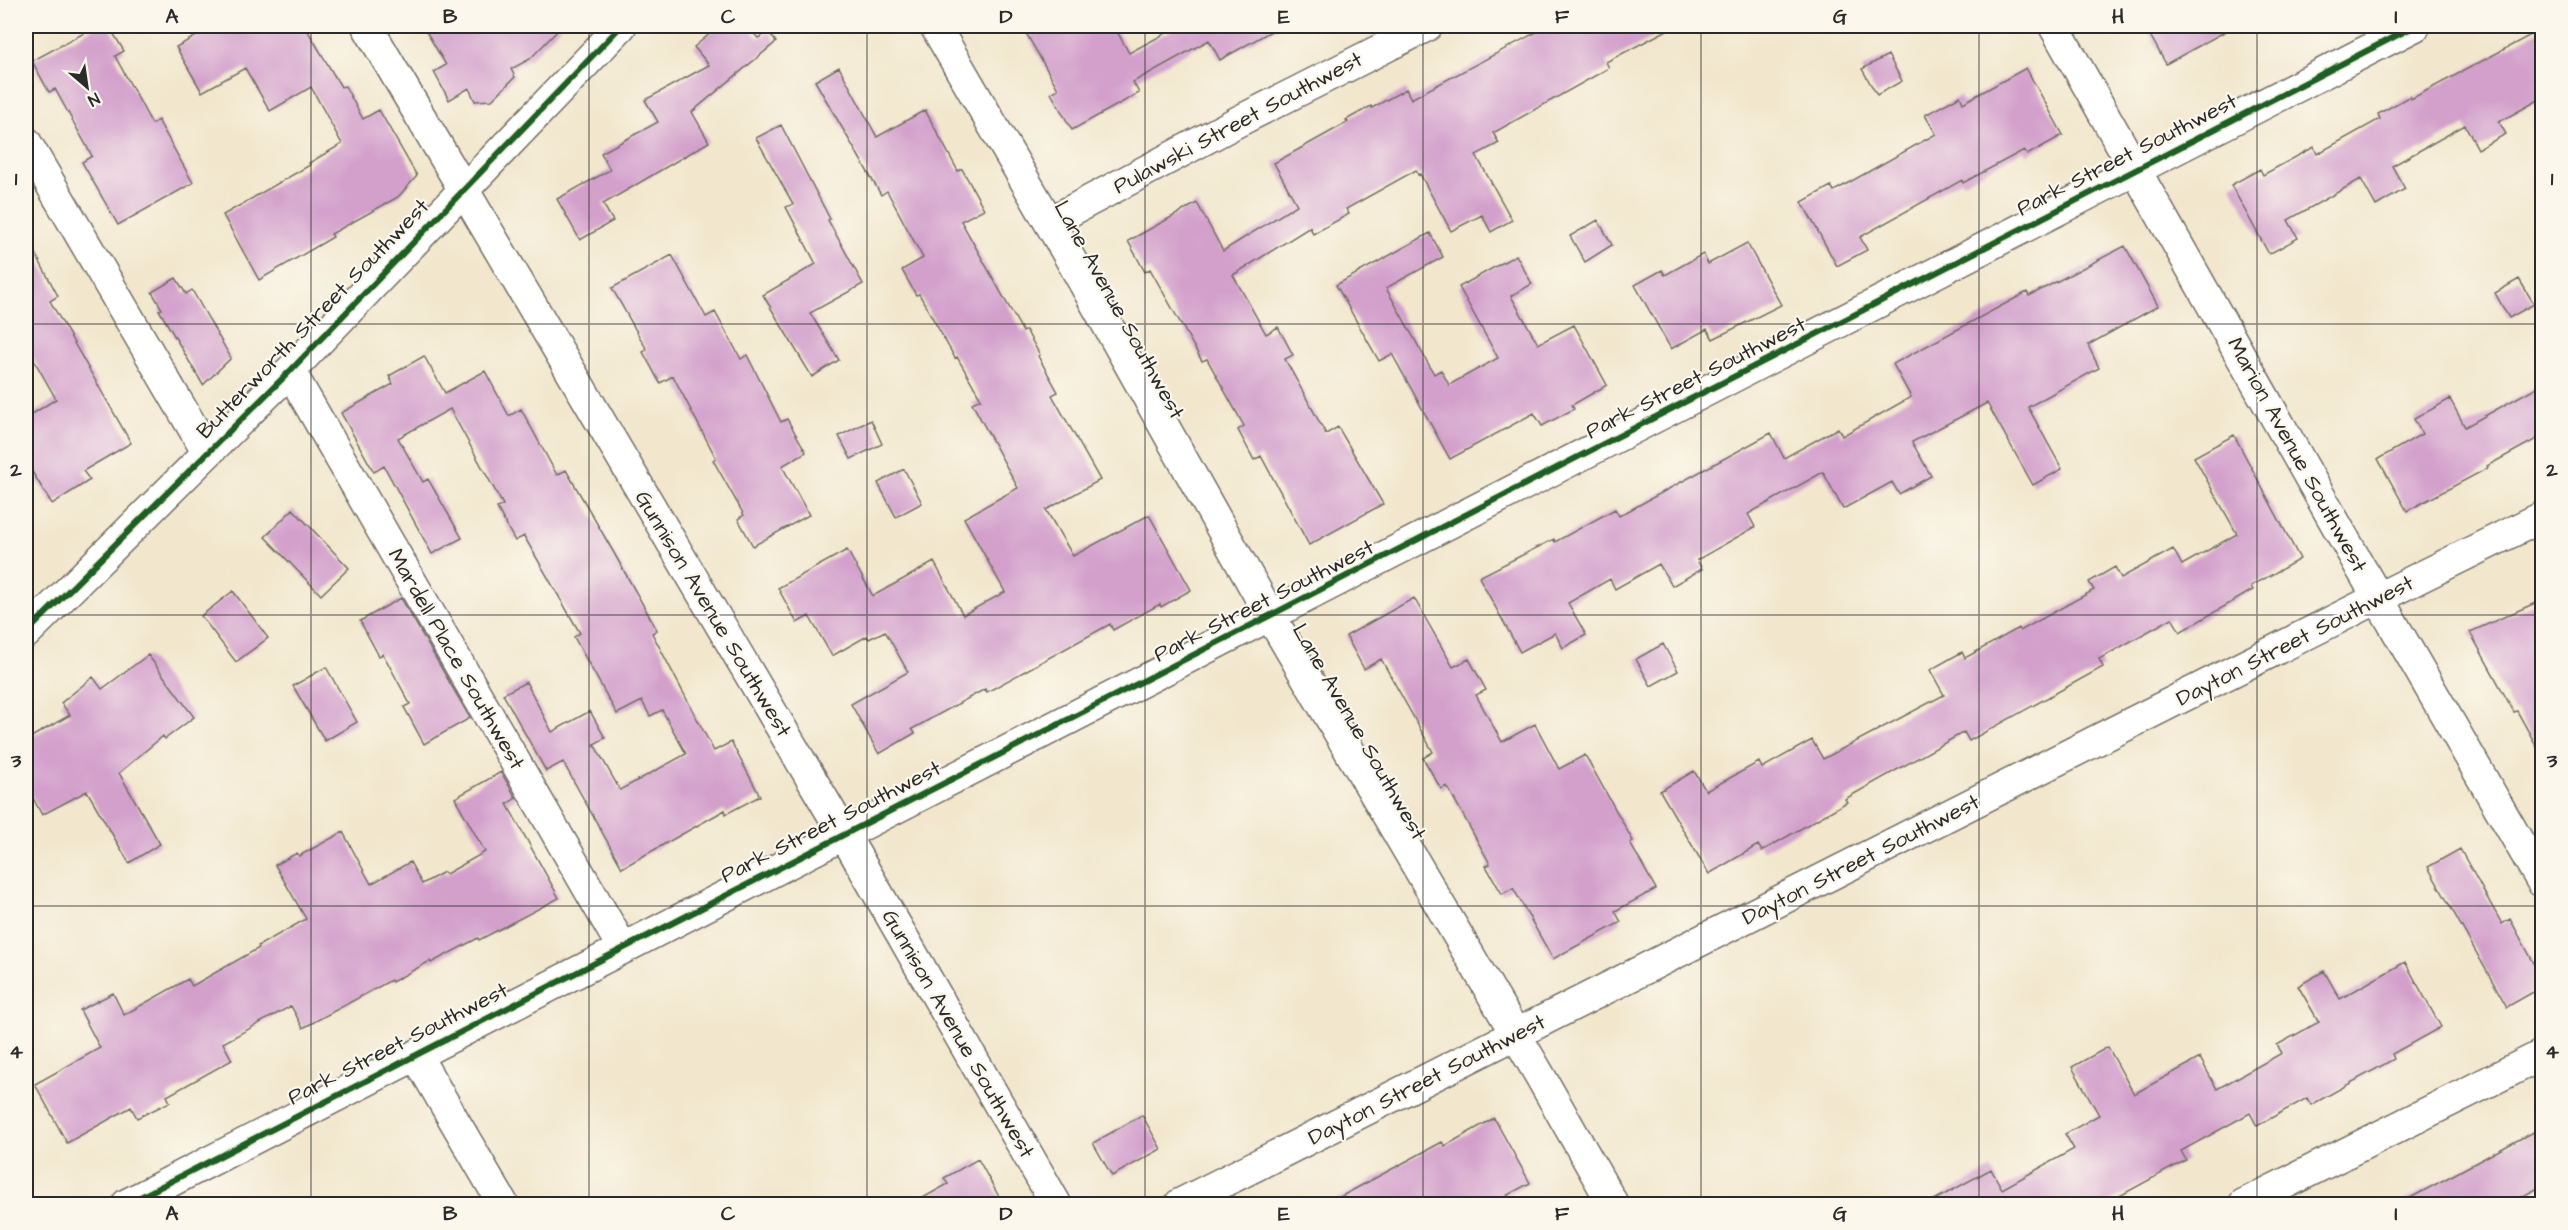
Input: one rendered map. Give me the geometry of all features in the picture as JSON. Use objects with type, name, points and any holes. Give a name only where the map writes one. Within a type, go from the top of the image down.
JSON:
[{"type":"street","name":"Gunnison Avenue Southwest","points":[[367,26],[845,836],[1056,1204]]},
{"type":"street","name":"Butterworth Street Southwest","points":[[26,633],[290,371],[621,26]]},
{"type":"street","name":"Lane Avenue Southwest","points":[[935,26],[1050,222],[1271,618],[1613,1204]]},
{"type":"street","name":"Pulawski Street Southwest","points":[[1050,222],[1237,122],[1427,26]]},
{"type":"street","name":"Marion Avenue Southwest","points":[[2054,26],[2378,598],[2542,882]]},
{"type":"street","name":"Park Street Southwest","points":[[127,1204],[622,947],[845,836],[1271,618],[2415,26]]},
{"type":"street","points":[[26,142],[207,452]]},
{"type":"street","name":"Mardell Place Southwest","points":[[290,371],[622,947]]},
{"type":"street","name":"Dayton Street Southwest","points":[[1179,1204],[2542,517]]},
{"type":"street","points":[[2244,1204],[2542,1054]]},
{"type":"street","points":[[416,1055],[503,1204]]},
{"type":"building","points":[[97,26],[109,26],[124,51],[115,56],[152,124],[158,120],[193,183],[118,225],[82,162],[92,156],[55,89],[49,92],[32,61]]},
{"type":"building","points":[[215,26],[305,26],[341,87],[345,86],[363,119],[379,110],[417,176],[398,197],[331,234],[333,237],[259,280],[223,215],[342,144],[311,87],[270,111],[245,68],[202,92],[176,47]]},
{"type":"building","points":[[423,26],[562,26],[530,59],[511,69],[515,77],[492,100],[475,101],[469,88],[449,100],[434,72],[446,65]]},
{"type":"building","points":[[719,26],[747,26],[758,38],[769,32],[776,42],[692,112],[709,142],[603,204],[613,221],[580,240],[557,199],[610,170],[601,153],[658,122],[645,100],[709,65],[694,47]]},
{"type":"building","points":[[1022,26],[1114,26],[1129,53],[1179,26],[1280,26],[1220,60],[1209,40],[1133,82],[1139,93],[1072,130],[1051,93],[1058,89]]},
{"type":"building","points":[[1548,26],[1675,26],[1606,62],[1609,68],[1493,133],[1499,143],[1476,155],[1512,220],[1491,232],[1482,215],[1451,231],[1416,170],[1346,209],[1349,214],[1313,234],[1310,227],[1233,275],[1266,334],[1278,327],[1293,355],[1285,359],[1326,434],[1338,427],[1383,504],[1309,545],[1261,456],[1254,460],[1238,430],[1244,426],[1207,359],[1202,361],[1150,269],[1145,272],[1128,241],[1197,203],[1223,251],[1297,205],[1274,163],[1348,122],[1346,120],[1371,106],[1372,108],[1406,89],[1411,99]]},
{"type":"building","points":[[2145,26],[2235,26],[2166,64]]},
{"type":"building","points":[[2542,29],[2542,98],[2499,122],[2506,134],[2478,149],[2465,125],[2392,166],[2405,189],[2376,206],[2361,179],[2288,220],[2298,238],[2269,254],[2231,185],[2260,169],[2263,175],[2314,147],[2317,154],[2380,119],[2378,114],[2410,96],[2411,99]]},
{"type":"building","points":[[1888,55],[1902,81],[1877,95],[1862,69]]},
{"type":"building","points":[[839,67],[877,137],[925,110],[958,171],[962,169],[984,209],[961,221],[1023,332],[1026,330],[1040,355],[1038,356],[1058,392],[1052,395],[1100,480],[1046,510],[1073,556],[1149,515],[1191,590],[1113,630],[1110,624],[987,692],[985,689],[912,729],[915,733],[879,754],[851,704],[908,672],[885,631],[869,639],[867,636],[832,656],[809,616],[797,623],[778,588],[847,550],[873,596],[934,562],[963,615],[1005,592],[964,518],[1018,488],[972,403],[981,399],[919,294],[916,295],[902,270],[923,258],[887,191],[881,195],[815,81]]},
{"type":"building","points":[[2026,68],[2063,135],[2027,155],[2024,150],[1963,183],[1962,180],[1860,237],[1867,250],[1837,266],[1802,202],[1831,186],[1834,191],[1936,134],[1925,115],[1960,96],[1963,103]]},
{"type":"building","points":[[781,125],[863,284],[810,313],[839,360],[812,377],[763,295],[816,264],[786,207],[793,204],[756,138]]},
{"type":"building","points":[[1598,220],[1612,245],[1585,262],[1570,236]]},
{"type":"building","points":[[1430,233],[1443,257],[1386,288],[1434,374],[1441,370],[1449,385],[1498,358],[1459,287],[1516,255],[1532,284],[1511,296],[1538,344],[1574,325],[1607,385],[1572,405],[1574,409],[1542,426],[1534,413],[1450,459],[1392,354],[1379,361],[1336,285]]},
{"type":"building","points":[[26,236],[58,296],[50,301],[131,443],[83,471],[90,480],[52,504],[26,462],[26,418],[56,399],[26,346]]},
{"type":"building","points":[[1747,243],[1781,305],[1713,339],[1707,329],[1671,349],[1635,285],[1662,270],[1665,275],[1703,254],[1708,264]]},
{"type":"building","points":[[2125,246],[2158,306],[2088,345],[2099,368],[2028,407],[2062,469],[2033,485],[1987,403],[1912,442],[1931,476],[1899,494],[1892,482],[1843,509],[1823,472],[1748,514],[1755,527],[1697,560],[1702,569],[1672,586],[1659,564],[1615,589],[1610,579],[1568,603],[1586,635],[1563,648],[1555,633],[1520,652],[1479,577],[1554,539],[1555,542],[1615,509],[1619,516],[1771,433],[1784,458],[1838,428],[1842,436],[1911,397],[1893,364],[2027,292],[2029,296]]},
{"type":"building","points":[[672,255],[706,317],[715,312],[741,359],[747,355],[781,422],[787,419],[806,452],[782,466],[809,515],[753,546],[738,519],[744,515],[713,460],[716,458],[673,376],[660,383],[643,352],[647,350],[612,288]]},
{"type":"building","points":[[176,278],[186,294],[192,290],[231,358],[203,385],[159,310],[162,309],[152,292]]},
{"type":"building","points":[[2519,279],[2534,304],[2509,318],[2495,293]]},
{"type":"building","points":[[424,356],[445,393],[485,371],[509,416],[521,409],[557,475],[566,470],[614,553],[657,630],[652,633],[714,751],[731,742],[760,796],[726,814],[725,810],[622,868],[563,762],[546,771],[503,694],[526,682],[552,732],[590,711],[605,738],[594,744],[620,790],[686,754],[662,710],[650,716],[642,701],[617,714],[574,637],[580,633],[524,536],[515,541],[497,508],[503,505],[450,409],[398,438],[423,482],[428,479],[462,538],[432,554],[384,466],[374,472],[341,413],[393,384],[389,376]]},
{"type":"building","points":[[2542,384],[2542,436],[2407,511],[2378,459],[2422,434],[2414,419],[2450,399],[2465,427]]},
{"type":"building","points":[[871,420],[882,444],[851,459],[839,436]]},
{"type":"building","points":[[2234,435],[2300,559],[2251,586],[2253,590],[2180,632],[2172,618],[2099,659],[2103,667],[1969,741],[1964,732],[1845,799],[1847,802],[1762,851],[1758,845],[1709,874],[1660,791],[1694,771],[1706,791],[1759,762],[1762,768],[1812,740],[1823,759],[1944,695],[1930,670],[1962,652],[1965,658],[2094,590],[2089,582],[2115,567],[2121,578],[2173,549],[2182,565],[2237,534],[2194,457]]},
{"type":"building","points":[[904,469],[922,503],[896,517],[878,483]]},
{"type":"building","points":[[293,509],[349,568],[321,595],[265,537]]},
{"type":"building","points":[[233,591],[268,638],[236,662],[201,616]]},
{"type":"building","points":[[401,598],[470,718],[424,744],[404,707],[410,704],[383,654],[379,656],[360,621]]},
{"type":"building","points":[[1414,598],[1453,667],[1469,659],[1486,690],[1476,695],[1502,742],[1535,724],[1559,769],[1585,755],[1633,841],[1630,843],[1656,889],[1615,911],[1621,922],[1553,959],[1513,888],[1502,894],[1486,866],[1490,864],[1447,786],[1441,789],[1423,758],[1433,752],[1381,659],[1364,669],[1346,636]]},
{"type":"building","points":[[2542,600],[2542,756],[2517,711],[2514,712],[2470,632]]},
{"type":"building","points":[[1663,644],[1678,671],[1651,686],[1636,659]]},
{"type":"building","points":[[148,655],[194,717],[165,739],[163,736],[119,773],[160,844],[129,863],[87,791],[42,815],[26,785],[26,740],[70,715],[61,703],[93,677],[102,689]]},
{"type":"building","points":[[326,667],[357,722],[325,741],[293,686]]},
{"type":"building","points":[[501,772],[516,798],[507,804],[559,898],[479,940],[478,938],[431,963],[430,961],[392,982],[391,980],[303,1028],[291,1006],[223,1043],[232,1060],[167,1096],[170,1102],[137,1118],[131,1107],[67,1143],[35,1084],[100,1048],[80,1010],[113,993],[124,1015],[188,979],[192,986],[306,919],[275,865],[297,853],[299,856],[343,832],[371,884],[410,862],[422,884],[444,872],[446,874],[485,852],[455,798]]},
{"type":"building","points":[[2460,849],[2502,924],[2510,919],[2542,978],[2542,987],[2507,1007],[2428,867]]},
{"type":"building","points":[[2405,962],[2441,1027],[2392,1054],[2394,1059],[2311,1105],[2307,1098],[2257,1126],[2250,1113],[2181,1151],[2186,1160],[2105,1204],[1927,1204],[1991,1169],[2002,1189],[2074,1149],[2065,1134],[2099,1115],[2072,1067],[2108,1047],[2134,1094],[2200,1058],[2217,1089],[2282,1053],[2277,1045],[2319,1022],[2298,986],[2324,971],[2340,999]]},
{"type":"building","points":[[1142,1115],[1161,1149],[1112,1176],[1093,1143]]},
{"type":"building","points":[[1494,1118],[1530,1183],[1491,1204],[1327,1204],[1442,1142],[1445,1146]]},
{"type":"building","points":[[2542,1127],[2542,1186],[2508,1204],[2399,1204]]},
{"type":"building","points":[[978,1159],[1003,1204],[912,1204],[948,1184],[944,1178]]},
{"type":"cycle path","points":[[26,633],[290,371],[621,26]]},
{"type":"cycle path","points":[[127,1204],[2415,26]]}]
